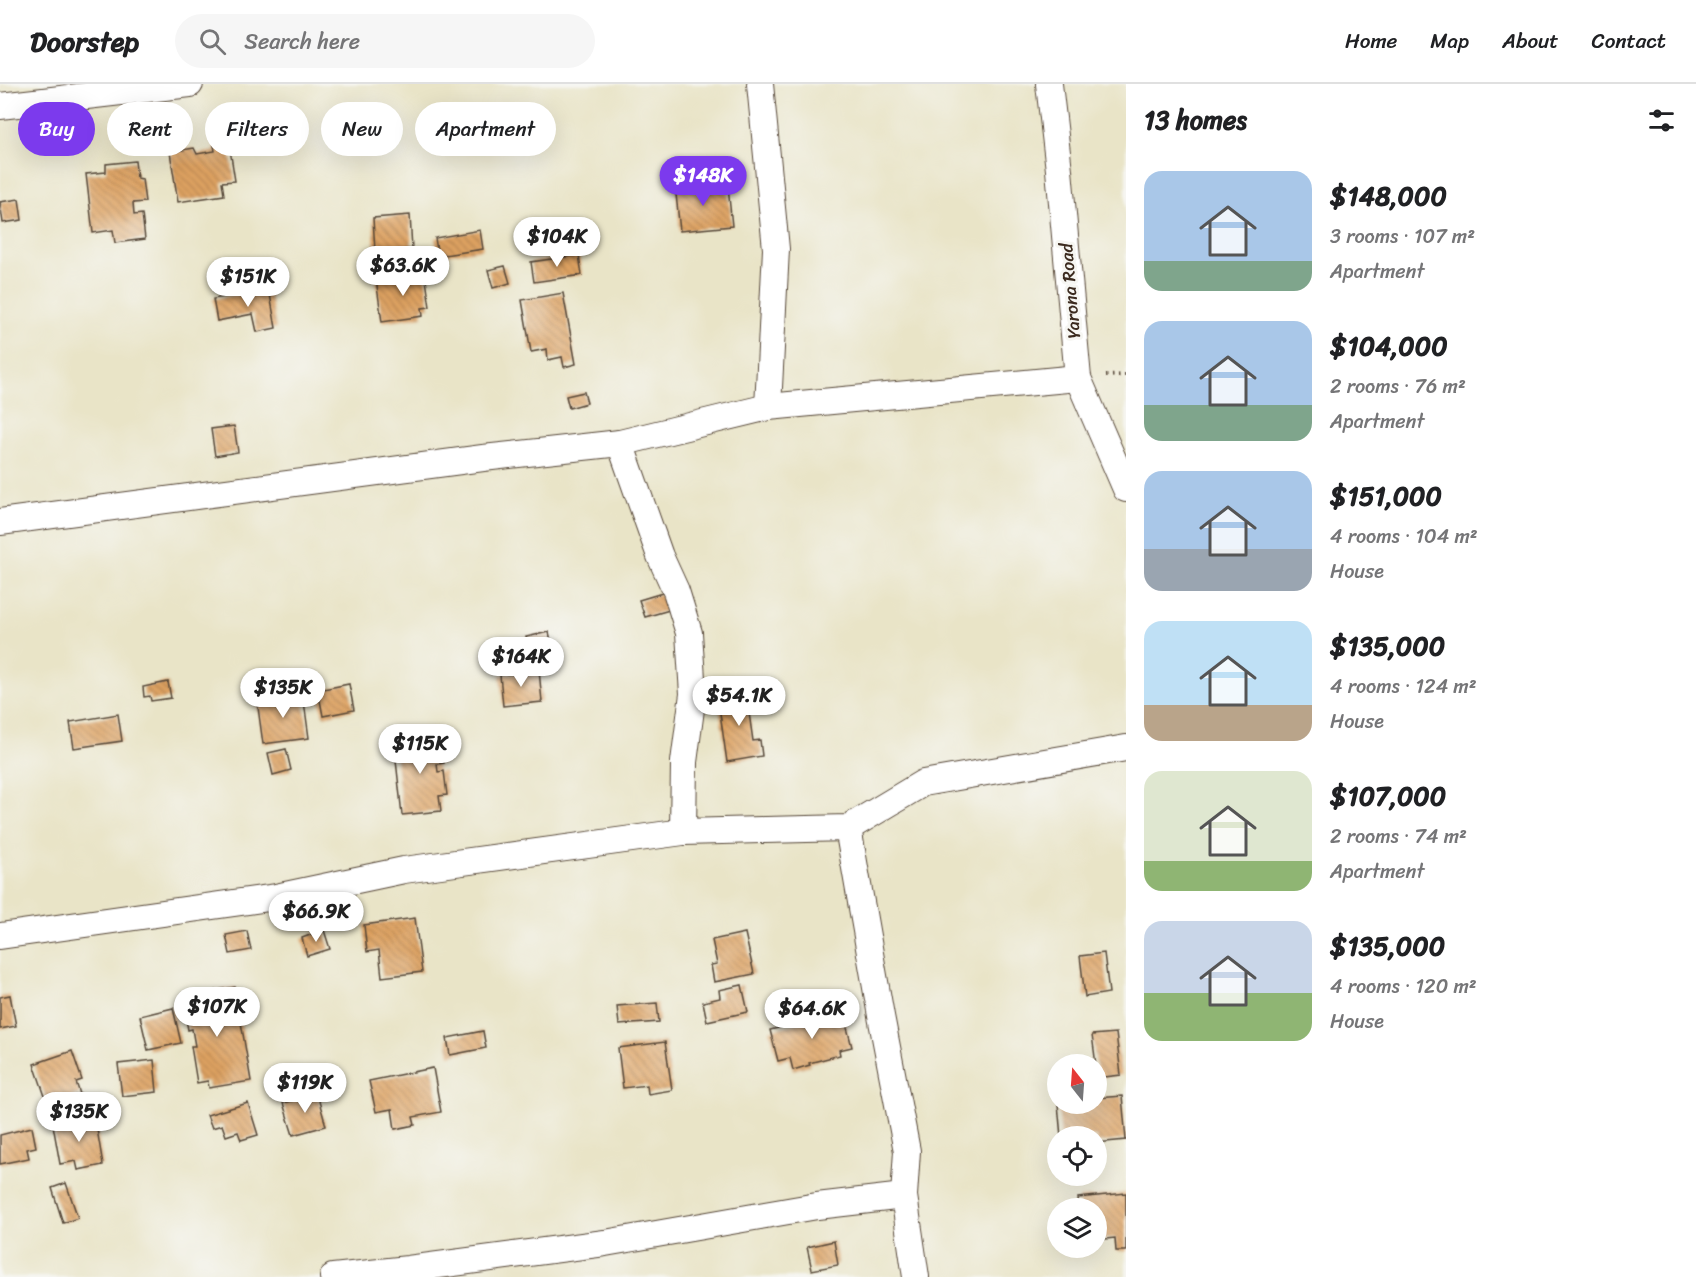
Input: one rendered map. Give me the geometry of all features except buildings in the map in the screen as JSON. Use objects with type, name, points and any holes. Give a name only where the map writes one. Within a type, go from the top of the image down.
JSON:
[{"type":"street","points":[[0,106],[190,84]]},
{"type":"street","points":[[760,84],[776,249],[768,407]]},
{"type":"street","name":"Yarona Road","points":[[1048,84],[1059,170],[1078,378],[1126,489]]},
{"type":"street","points":[[0,522],[471,460],[620,443],[768,407],[1078,378]]},
{"type":"street","points":[[620,443],[660,556],[676,591],[689,633],[693,694],[684,762],[683,832]]},
{"type":"street","points":[[0,936],[276,897],[404,870],[683,832],[848,828],[923,783],[1126,748]]},
{"type":"street","points":[[848,828],[907,1151],[904,1196],[916,1277]]},
{"type":"street","points":[[333,1277],[409,1273],[605,1243],[817,1206],[904,1196]]}]
